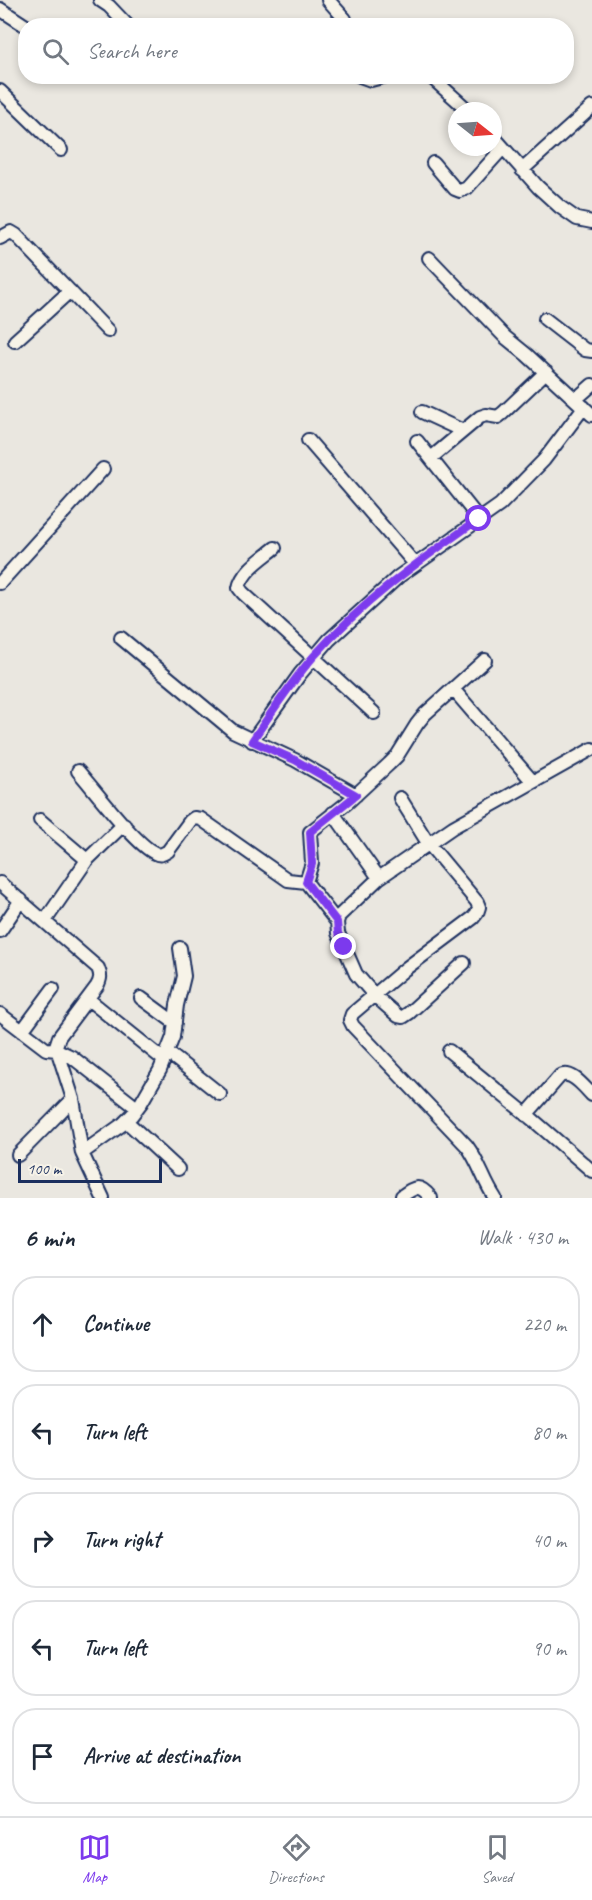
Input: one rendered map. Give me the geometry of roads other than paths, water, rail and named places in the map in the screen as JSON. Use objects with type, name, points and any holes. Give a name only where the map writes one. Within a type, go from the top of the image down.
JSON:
[{"type":"street","points":[[100,0],[120,18]]},
{"type":"street","points":[[330,1],[343,18]]},
{"type":"street","points":[[0,9],[18,21]]},
{"type":"street","points":[[439,84],[459,102]]},
{"type":"street","points":[[0,91],[61,150]]},
{"type":"street","points":[[522,170],[592,107]]},
{"type":"street","points":[[433,163],[455,189],[460,191],[467,188],[503,148],[537,187],[568,214],[577,219],[592,222]]},
{"type":"street","points":[[0,238],[10,232],[16,235],[108,331]]},
{"type":"street","points":[[429,258],[505,337],[584,407]]},
{"type":"street","points":[[15,341],[70,291]]},
{"type":"street","points":[[545,319],[585,350],[592,351]]},
{"type":"street","points":[[431,458],[483,415],[498,417],[546,372]]},
{"type":"street","points":[[252,741],[312,658],[329,640],[415,564],[500,505],[521,484],[554,448],[584,407],[592,385]]},
{"type":"street","points":[[422,412],[463,431]]},
{"type":"street","points":[[308,440],[415,564]]},
{"type":"street","points":[[417,441],[479,519]]},
{"type":"street","points":[[0,583],[103,469]]},
{"type":"street","points":[[275,548],[244,575],[239,588],[374,713]]},
{"type":"street","points":[[121,638],[233,731],[295,760],[356,795]]},
{"type":"street","points":[[306,882],[312,864],[310,832],[356,795],[397,756],[417,724],[485,660]]},
{"type":"street","points":[[453,689],[533,782]]},
{"type":"street","points":[[337,922],[345,909],[379,878],[428,843],[472,814],[592,749]]},
{"type":"street","points":[[78,771],[131,833],[156,854],[168,851],[190,821],[194,818],[201,819],[288,880],[306,882],[337,922],[338,933],[356,974],[374,995],[398,1016],[403,1017],[464,963]]},
{"type":"street","points":[[400,798],[428,843],[477,902],[479,908],[477,913],[352,1014],[350,1020],[467,1146],[495,1198]]},
{"type":"street","points":[[333,813],[379,878]]},
{"type":"street","points":[[40,820],[87,860]]},
{"type":"street","points":[[45,921],[87,860],[124,824]]},
{"type":"street","points":[[0,883],[98,968],[101,980],[59,1037],[57,1050],[73,1099],[82,1153],[103,1198]]},
{"type":"street","points":[[0,931],[21,900]]},
{"type":"street","points":[[82,1153],[126,1121],[137,1108],[166,1056],[173,1037],[184,976],[180,948]]},
{"type":"street","points":[[22,1030],[53,989]]},
{"type":"street","points":[[141,998],[175,1023]]},
{"type":"street","points":[[88,999],[220,1094]]},
{"type":"street","points":[[0,1014],[46,1049],[57,1050],[72,1058],[137,1108]]},
{"type":"street","points":[[449,1052],[592,1172]]},
{"type":"street","points":[[526,1115],[564,1074],[571,1075],[592,1095]]},
{"type":"street","points":[[18,1155],[73,1099]]},
{"type":"street","points":[[126,1121],[178,1169]]},
{"type":"street","points":[[402,1196],[418,1187],[422,1188],[431,1198]]}]
